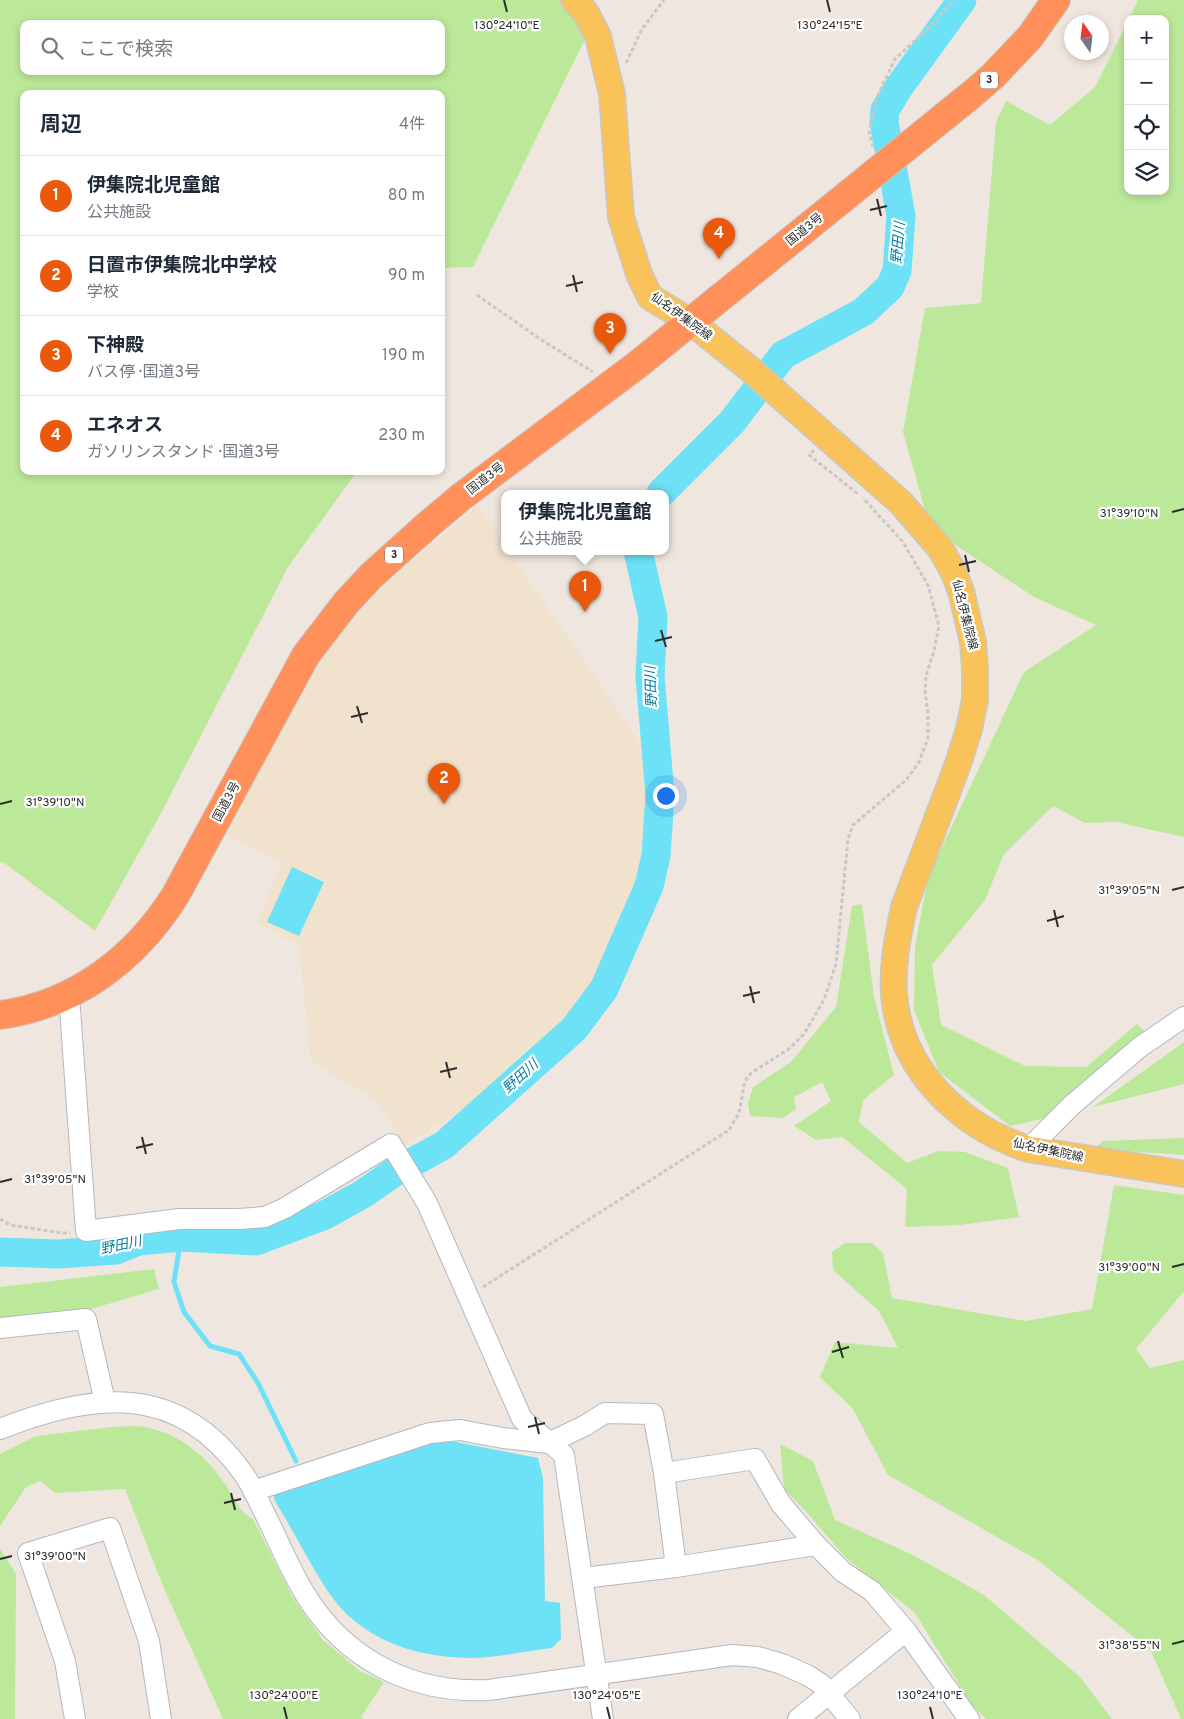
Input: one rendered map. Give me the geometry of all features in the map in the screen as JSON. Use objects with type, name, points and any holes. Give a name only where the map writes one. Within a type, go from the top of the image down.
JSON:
[{"type":"highway","name":"国道3号","points":[[0,1015],[36,1008],[69,995],[90,984],[128,954],[163,916],[306,656],[346,603],[371,576],[430,523],[691,322],[909,147],[1000,69],[1030,37],[1056,0]]},
{"type":"main road","name":"仙名伊集院線","points":[[574,0],[586,13],[598,36],[612,94],[621,217],[638,274],[650,297],[691,322],[751,370],[901,503],[940,548],[953,571],[961,591],[973,642],[975,669],[974,700],[969,729],[959,761],[904,906],[894,955],[894,995],[902,1031],[918,1065],[944,1099],[963,1116],[1005,1142],[1028,1149],[1184,1174]]},
{"type":"street","points":[[69,995],[87,1231],[179,1219],[239,1219],[266,1216],[285,1208],[392,1144],[427,1203],[522,1419],[564,1455],[603,1719]]},
{"type":"street","points":[[1028,1149],[1072,1105],[1133,1053],[1184,1017]]},
{"type":"street","points":[[0,1328],[86,1319],[105,1402]]},
{"type":"street","points":[[0,1429],[44,1414],[105,1402],[134,1402],[164,1409],[187,1421],[210,1436],[243,1473],[310,1601],[324,1621],[350,1647],[377,1667],[412,1681],[443,1688],[471,1691],[489,1690],[732,1655],[758,1656],[782,1664],[809,1676],[821,1684],[850,1719]]},
{"type":"street","points":[[253,1490],[430,1433],[460,1430],[503,1438],[549,1443],[586,1425],[605,1412],[654,1414],[676,1567]]},
{"type":"street","points":[[664,1474],[755,1458],[781,1504],[816,1545],[843,1572],[872,1591],[906,1631],[969,1719]]},
{"type":"street","points":[[75,1719],[65,1661],[28,1553],[110,1528],[150,1640],[161,1719]]},
{"type":"street","points":[[583,1578],[676,1567],[816,1545]]},
{"type":"street","points":[[798,1719],[906,1631]]},
{"type":"path","points":[[612,94],[642,29],[664,0]]},
{"type":"path","points":[[883,168],[869,132],[878,95],[896,58],[932,25],[954,0]]},
{"type":"path","points":[[477,295],[540,339],[611,384]]},
{"type":"path","points":[[468,1297],[729,1130],[739,1113],[746,1081],[751,1073],[789,1049],[804,1034],[824,1000],[836,964],[848,838],[853,825],[906,780],[919,762],[928,738],[928,714],[924,691],[926,676],[939,626],[928,584],[903,542],[862,498],[810,455],[824,435]]},
{"type":"path","points":[[0,1219],[10,1225],[62,1233],[87,1231]]},
{"type":"shaded area","points":[[478,505],[501,539],[501,555],[512,555],[646,751],[652,775],[640,873],[632,904],[589,995],[566,1025],[474,1103],[404,1146],[377,1101],[320,1067],[314,1062],[310,1053],[299,946],[257,922],[282,862],[223,834],[300,691],[348,616],[357,612],[381,588]]},
{"type":"green space","points":[[0,0],[562,0],[592,25],[473,267],[445,268],[445,90],[20,90],[20,475],[354,475],[288,567],[159,817],[95,931],[3,862],[0,863]]},
{"type":"green space","points":[[1138,0],[1184,0],[1184,837],[1116,822],[1085,823],[1053,806],[1004,854],[985,900],[932,965],[941,1025],[1025,1066],[1086,1067],[1137,1024],[1145,1032],[1046,1118],[1010,1126],[939,1072],[914,1010],[915,946],[928,877],[1024,672],[1096,625],[1034,597],[930,528],[903,432],[925,308],[981,303],[996,122],[1006,101],[1050,125],[1095,87],[1124,29],[1124,195],[1169,195],[1169,15],[1131,15]]},
{"type":"green space","points":[[862,904],[874,997],[894,1075],[863,1100],[859,1122],[907,1163],[938,1151],[965,1152],[1008,1168],[1019,1217],[960,1225],[905,1227],[907,1189],[842,1137],[816,1140],[794,1126],[831,1101],[822,1082],[794,1097],[796,1109],[783,1118],[750,1116],[748,1103],[753,1087],[791,1062],[836,1007],[852,906]]},
{"type":"green space","points":[[1184,1042],[1184,1084],[1093,1107]]},
{"type":"green space","points":[[1184,1138],[1184,1155],[1094,1149],[1103,1141]]},
{"type":"green space","points":[[1114,1185],[1184,1195],[1184,1291],[1136,1349],[1150,1368],[1184,1360],[1184,1719],[1181,1719],[1151,1651],[1039,1561],[888,1475],[853,1409],[820,1377],[835,1342],[898,1348],[879,1311],[833,1270],[832,1252],[845,1243],[872,1243],[883,1253],[892,1298],[1026,1321],[1092,1309]]},
{"type":"green space","points":[[154,1269],[159,1289],[91,1309],[0,1319],[0,1287]]},
{"type":"green space","points":[[112,1427],[150,1428],[173,1436],[193,1449],[218,1474],[240,1508],[253,1519],[293,1598],[322,1639],[360,1671],[384,1682],[361,1717],[363,1719],[223,1719],[163,1586],[125,1489],[55,1493],[40,1481],[26,1487],[0,1526],[0,1454],[36,1436]]},
{"type":"green space","points":[[780,1444],[813,1461],[835,1520],[913,1555],[984,1595],[1080,1677],[1112,1719],[986,1719],[971,1704],[915,1613],[846,1558],[784,1489]]},
{"type":"green space","points":[[0,1549],[16,1574],[15,1719],[0,1719]]},
{"type":"water","points":[[292,867],[324,882],[299,936],[267,922]]},
{"type":"water","points":[[440,1439],[538,1458],[543,1478],[545,1601],[560,1603],[561,1639],[552,1648],[489,1657],[448,1657],[408,1649],[371,1633],[340,1607],[327,1590],[275,1501],[273,1492]]},
{"type":"waterway","name":"野田川","points":[[664,490],[732,422],[783,355],[863,312],[890,287],[897,271],[901,216],[884,122],[885,110],[899,87],[962,0]]},
{"type":"waterway","name":"野田川","points":[[0,1252],[58,1254],[116,1250],[138,1241],[181,1237],[256,1241],[323,1216],[363,1194],[393,1173],[444,1145],[574,1029],[604,989],[649,886],[656,856],[660,795],[650,676],[653,617],[639,555]]},
{"type":"waterway","points":[[181,1237],[174,1282],[184,1312],[210,1346],[239,1354],[258,1383],[296,1461]]},
{"type":"place","name":"エネオス","points":[[719,259]]},
{"type":"place","name":"下神殿","points":[[610,354]]},
{"type":"place","name":"伊集院北児童館","points":[[585,612]]},
{"type":"place","name":"日置市伊集院北中学校","points":[[444,804]]}]
